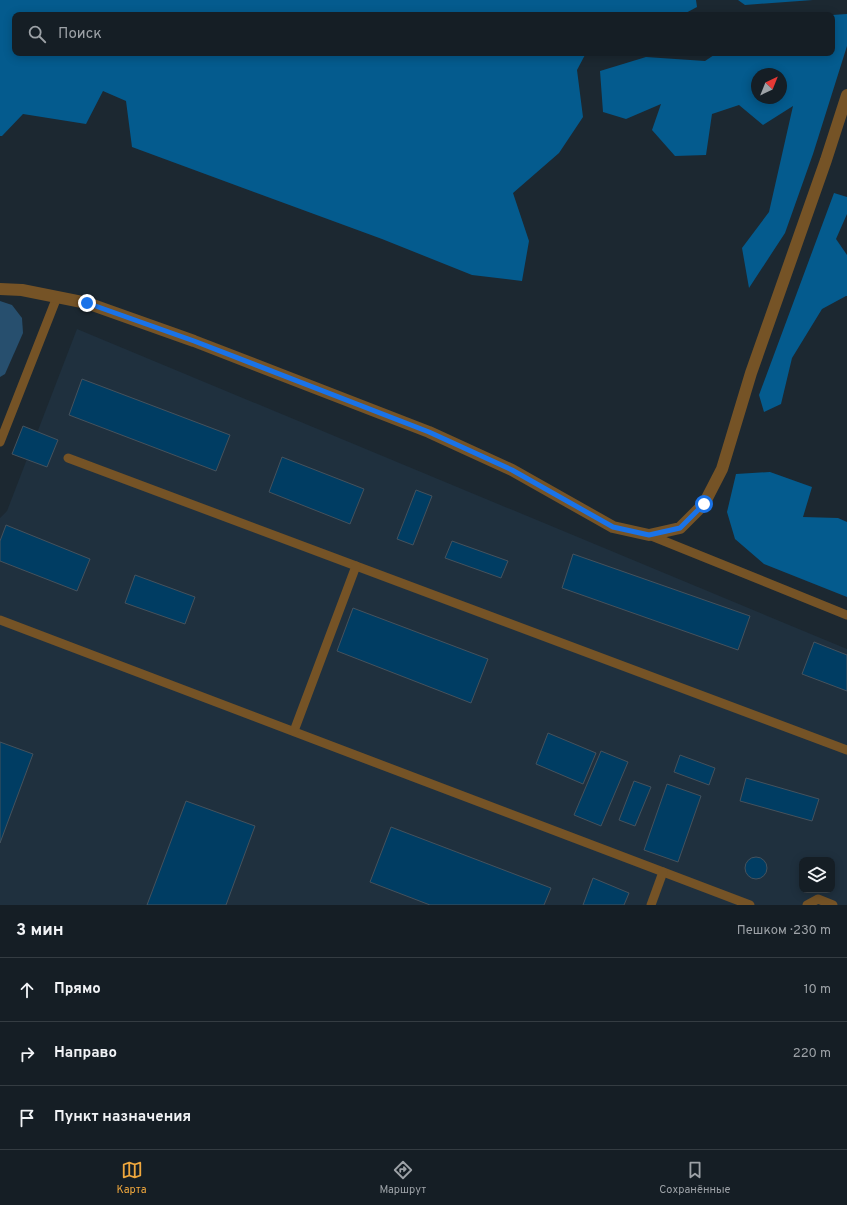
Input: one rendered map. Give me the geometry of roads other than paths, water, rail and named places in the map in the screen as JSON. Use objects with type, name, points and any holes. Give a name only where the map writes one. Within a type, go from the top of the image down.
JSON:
[{"type":"street","points":[[0,288],[22,290],[87,303],[194,341],[429,432],[512,470],[613,527],[649,535],[680,528],[704,504],[722,468],[751,373],[847,96]]},
{"type":"lane","points":[[0,442],[57,297]]},
{"type":"lane","points":[[68,458],[847,750]]},
{"type":"lane","points":[[649,535],[847,616]]},
{"type":"lane","points":[[294,731],[356,566]]},
{"type":"lane","points":[[0,620],[750,905]]},
{"type":"lane","points":[[651,905],[664,872]]},
{"type":"lane","points":[[807,905],[818,899],[833,905]]}]
